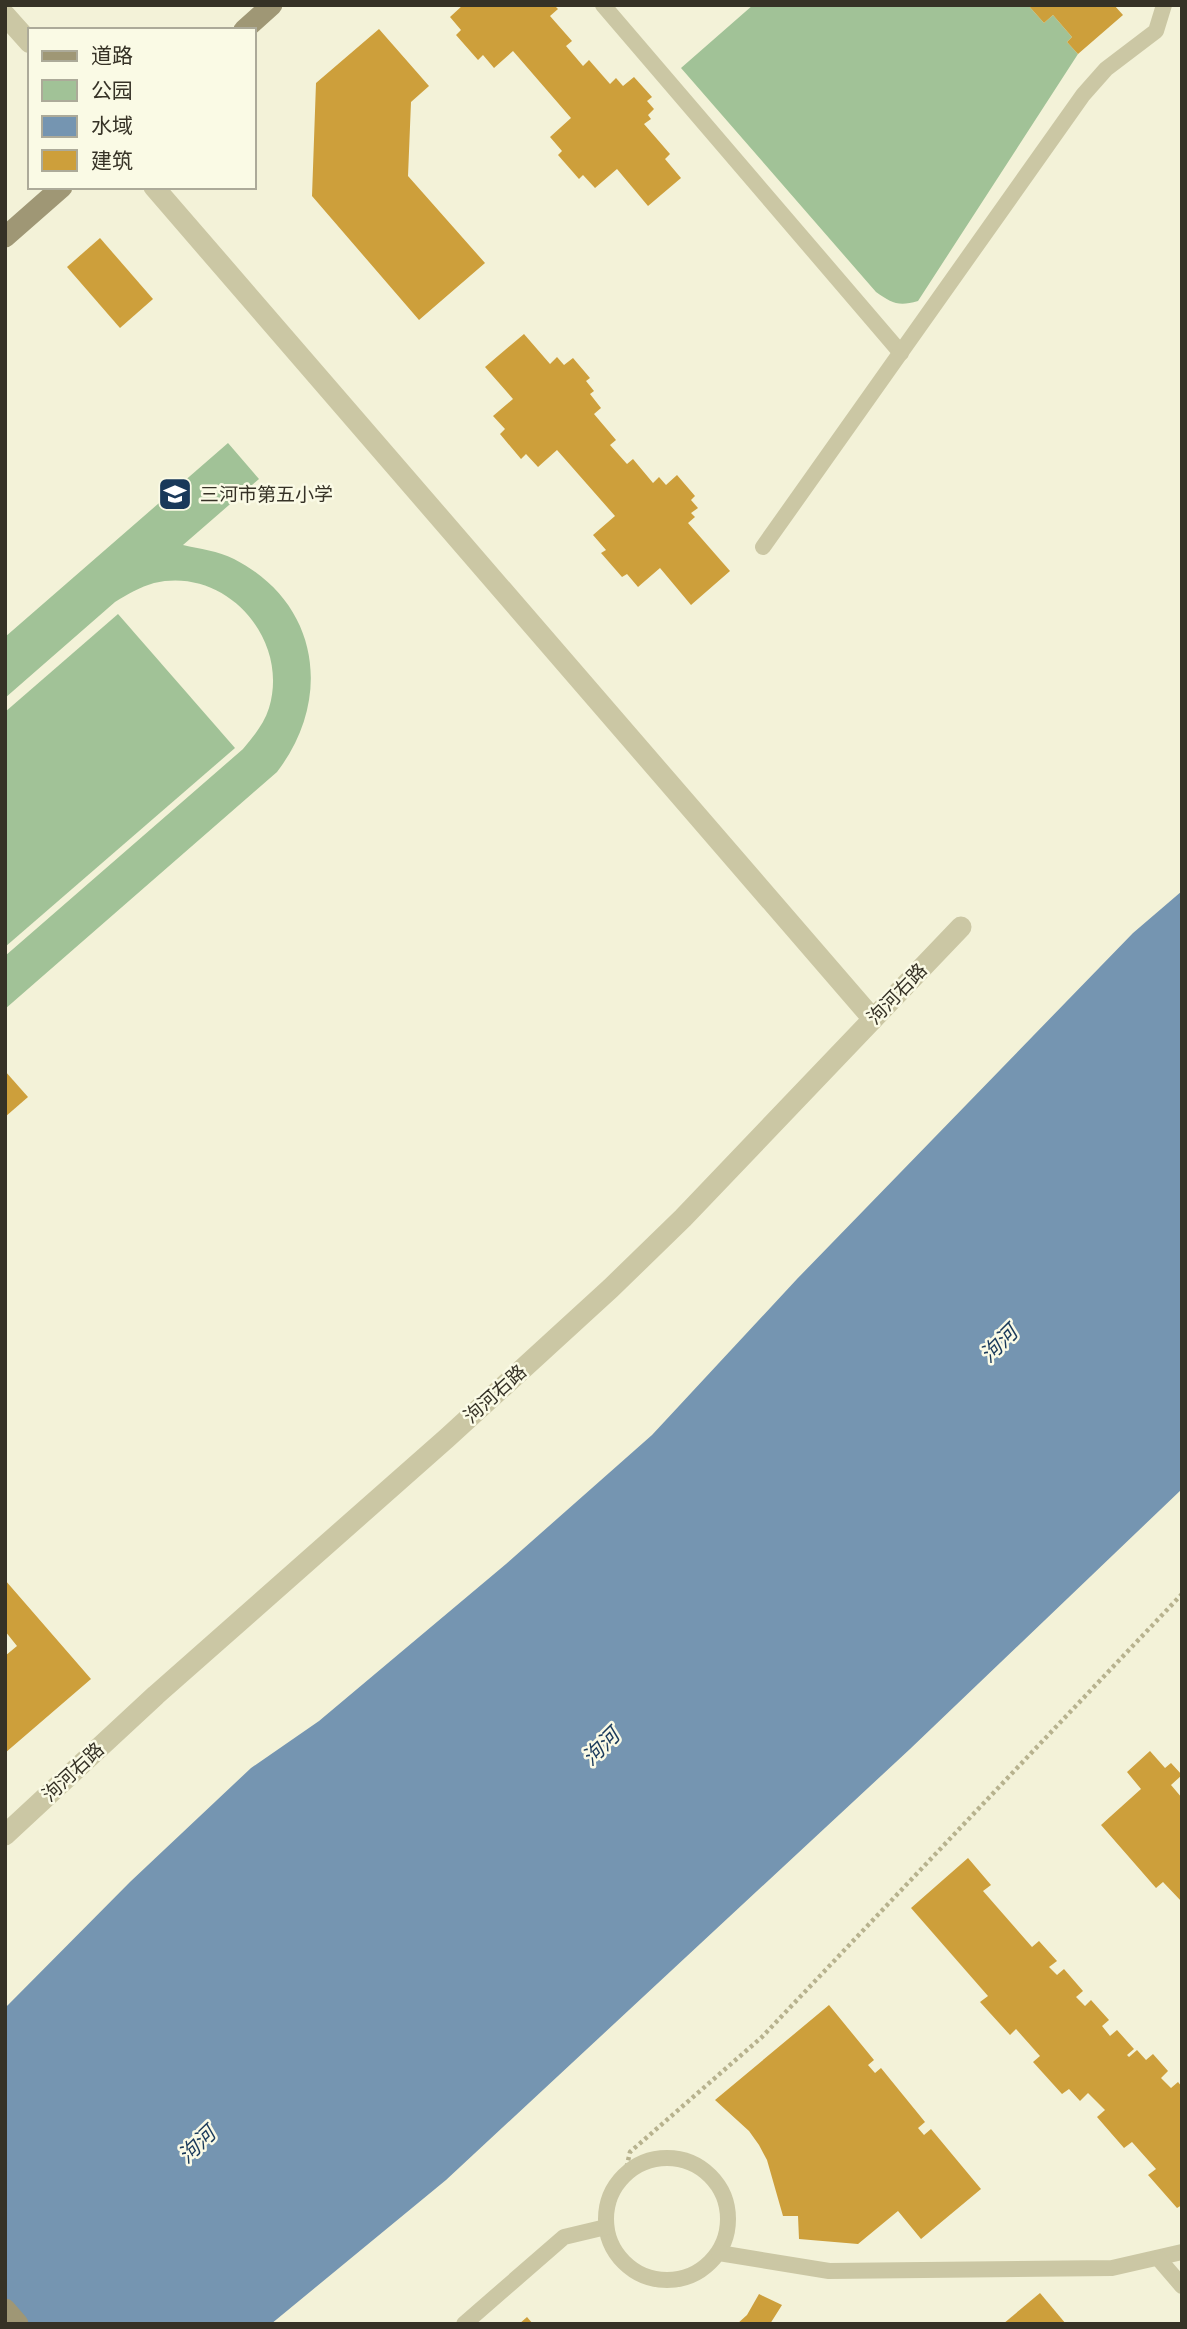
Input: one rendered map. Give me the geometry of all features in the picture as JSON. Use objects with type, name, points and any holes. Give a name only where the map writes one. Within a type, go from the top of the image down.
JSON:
[{"type":"street","points":[[246,28],[272,5]]},
{"type":"street","points":[[5,15],[28,41]]},
{"type":"street","points":[[5,237],[60,189]]},
{"type":"street","points":[[156,189],[873,1019]]},
{"type":"street","name":"泃河右路","points":[[5,1835],[156,1695],[447,1438],[611,1288],[684,1218],[961,927]]},
{"type":"street","points":[[5,2309],[18,2324]]},
{"type":"lane","points":[[603,5],[901,353]]},
{"type":"lane","points":[[763,547],[1083,95],[1105,69],[1156,31],[1164,5]]},
{"type":"lane","points":[[660,2158],[677,2159],[706,2172],[725,2198],[728,2214],[728,2227],[719,2253],[695,2275],[676,2280],[657,2280],[638,2274],[623,2262],[612,2246],[606,2227],[610,2198],[625,2174],[642,2163],[660,2158]]},
{"type":"lane","points":[[464,2324],[564,2238],[606,2227]]},
{"type":"lane","points":[[719,2253],[829,2271],[1112,2268],[1182,2252]]},
{"type":"lane","points":[[1158,2258],[1182,2286]]},
{"type":"path","points":[[625,2174],[630,2152],[762,2037],[1182,1594]]},
{"type":"green space","points":[[753,5],[1028,5],[1044,23],[1053,15],[1072,37],[1067,42],[1078,54],[918,301],[895,303],[876,292],[681,68]]},
{"type":"green space","points":[[228,443],[259,479],[183,545],[228,556],[263,578],[285,601],[300,626],[309,655],[311,684],[306,714],[295,744],[277,772],[5,1009],[5,956],[243,749],[267,714],[273,682],[270,657],[261,634],[246,613],[228,597],[205,586],[180,581],[154,583],[115,602],[5,698],[5,637]]},
{"type":"green space","points":[[118,614],[235,748],[5,947],[5,712]]},
{"type":"water","name":"泃河","points":[[1182,891],[1182,1489],[910,1749],[446,2180],[271,2324],[5,2324],[5,2008],[130,1882],[251,1768],[319,1721],[506,1564],[652,1435],[797,1279],[1133,933]]},
{"type":"building","points":[[463,5],[554,5],[558,9],[550,16],[572,41],[566,46],[583,66],[589,60],[610,84],[616,78],[623,86],[634,77],[652,97],[647,101],[654,109],[648,115],[651,119],[644,124],[670,154],[665,159],[681,178],[648,206],[617,169],[595,188],[583,175],[579,179],[558,155],[562,151],[550,137],[571,118],[513,51],[494,68],[483,55],[478,60],[456,35],[461,30],[450,17]]},
{"type":"building","points":[[1028,5],[1114,5],[1123,15],[1078,54],[1067,42],[1072,37],[1053,15],[1044,23]]},
{"type":"building","points":[[379,29],[429,86],[411,102],[408,176],[485,263],[419,320],[312,196],[316,83]]},
{"type":"building","points":[[100,238],[153,299],[120,328],[67,267]]},
{"type":"building","points":[[524,334],[550,364],[557,357],[564,365],[573,358],[590,378],[586,381],[594,391],[590,394],[601,408],[594,414],[616,440],[610,445],[627,464],[633,459],[653,483],[659,477],[666,485],[677,475],[695,496],[691,500],[698,508],[691,513],[695,517],[688,523],[730,571],[691,605],[660,568],[638,587],[627,574],[622,577],[601,553],[606,550],[593,535],[615,516],[557,450],[538,467],[526,454],[521,459],[500,434],[505,429],[493,416],[513,399],[485,367]]},
{"type":"building","points":[[5,1071],[28,1097],[5,1117]]},
{"type":"building","points":[[5,1580],[91,1679],[5,1753],[5,1656],[17,1646],[5,1631]]},
{"type":"building","points":[[1150,1751],[1165,1768],[1171,1763],[1182,1775],[1171,1785],[1182,1798],[1182,1902],[1163,1882],[1156,1888],[1101,1825],[1141,1789],[1127,1772]]},
{"type":"building","points":[[968,1858],[991,1885],[983,1891],[1032,1947],[1039,1941],[1057,1961],[1049,1967],[1057,1975],[1064,1969],[1083,1991],[1076,1997],[1085,2006],[1091,2000],[1109,2020],[1102,2026],[1110,2036],[1117,2030],[1134,2049],[1127,2055],[1129,2057],[1137,2050],[1146,2060],[1153,2054],[1168,2071],[1161,2078],[1171,2088],[1178,2082],[1182,2087],[1182,2205],[1177,2208],[1148,2175],[1156,2169],[1132,2142],[1124,2148],[1097,2117],[1105,2110],[1088,2093],[1080,2101],[1069,2089],[1062,2094],[1033,2062],[1040,2056],[1016,2029],[1010,2035],[980,2002],[988,1996],[911,1908]]},
{"type":"building","points":[[829,2005],[874,2060],[868,2065],[875,2073],[881,2068],[925,2122],[918,2128],[924,2135],[931,2129],[981,2189],[921,2239],[898,2211],[858,2244],[799,2239],[798,2216],[783,2216],[767,2160],[759,2145],[749,2131],[715,2100]]},
{"type":"building","points":[[1040,2293],[1066,2324],[1003,2324]]},
{"type":"building","points":[[759,2294],[782,2305],[770,2324],[737,2324],[747,2315]]},
{"type":"building","points":[[527,2317],[533,2324],[519,2324]]},
{"type":"place","name":"三河市第五小学","points":[[175,494]]}]
